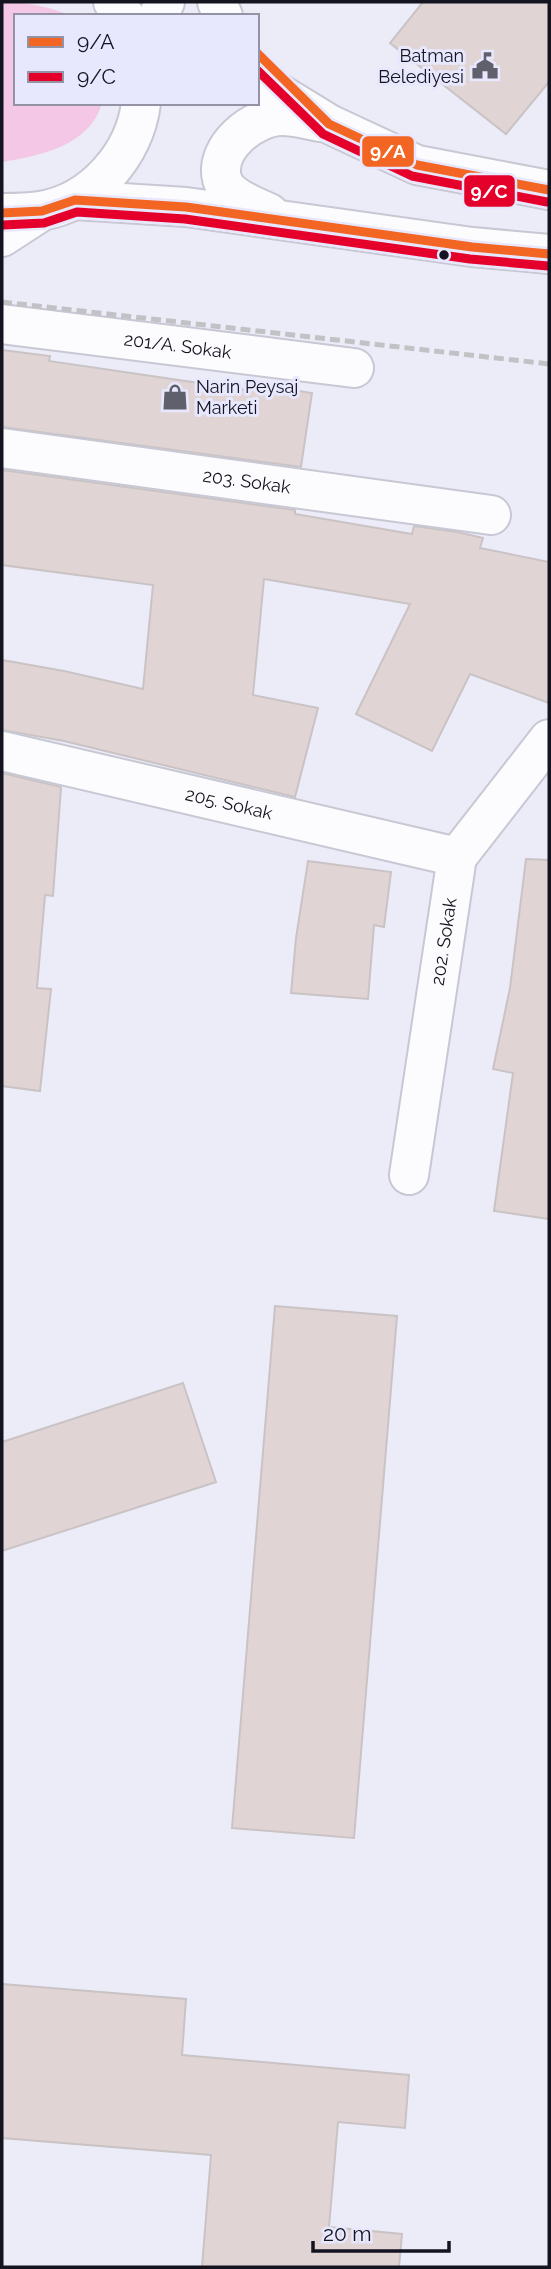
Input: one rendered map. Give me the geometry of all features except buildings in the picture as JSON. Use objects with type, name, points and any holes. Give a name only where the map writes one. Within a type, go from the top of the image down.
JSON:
[{"type":"street","points":[[259,55],[329,124]]},
{"type":"street","points":[[259,81],[329,124],[417,165],[549,190]]},
{"type":"street","points":[[2,237],[103,179],[125,152],[139,120],[141,105]]},
{"type":"street","points":[[283,220],[234,195],[222,180],[222,163],[228,147],[239,135],[259,121],[282,116],[329,124]]},
{"type":"street","points":[[2,213],[58,205],[186,207],[472,247],[549,254]]},
{"type":"street","name":"201/A. Sokak","points":[[2,324],[354,368]]},
{"type":"street","name":"203. Sokak","points":[[2,448],[491,515]]},
{"type":"street","name":"202. Sokak","points":[[409,1175],[457,857],[549,739]]},
{"type":"street","name":"205. Sokak","points":[[2,751],[457,857]]},
{"type":"shaded area","points":[[2,2],[37,5],[65,14],[14,14],[14,105],[101,105],[96,118],[87,130],[61,146],[47,152],[2,162]]},
{"type":"railway","points":[[2,302],[549,364]]},
{"type":"transit line","name":"9/A","points":[[259,55],[329,124],[417,165],[549,190]]},
{"type":"transit line","name":"9/C","points":[[259,72],[323,134],[412,176],[547,202]]},
{"type":"transit line","name":"9/A","points":[[2,213],[42,211],[75,200],[186,207],[472,247],[549,254]]},
{"type":"transit line","name":"9/C","points":[[3,225],[44,223],[77,212],[185,219],[470,259],[548,266]]},
{"type":"place","name":"Batman Belediyesi","points":[[485,66]]},
{"type":"place","name":"Narin Peysaj Marketi","points":[[175,397]]}]
